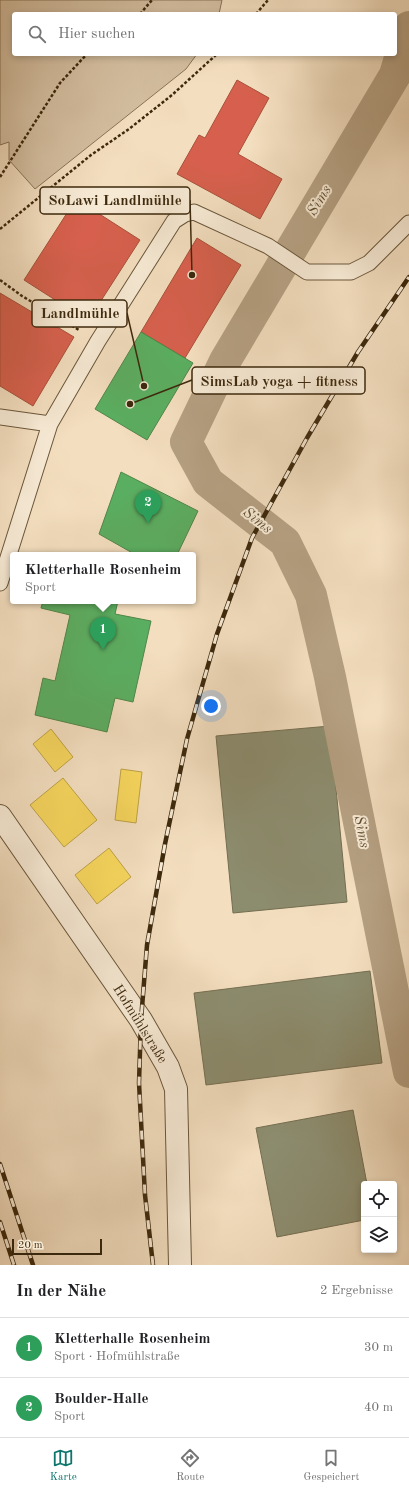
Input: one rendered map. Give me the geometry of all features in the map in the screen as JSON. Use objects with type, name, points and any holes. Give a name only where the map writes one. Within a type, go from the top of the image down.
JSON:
[{"type":"street","name":"Hofmühlstraße","points":[[0,816],[141,1020],[170,1074],[176,1089],[180,1265]]},
{"type":"lane","points":[[0,583],[50,424],[98,341],[174,221],[184,214],[194,212],[268,246],[307,272],[351,272],[369,263],[409,223]]},
{"type":"lane","points":[[0,417],[50,424]]},
{"type":"path","points":[[142,12],[152,0]]},
{"type":"path","points":[[258,12],[268,0]]},
{"type":"path","points":[[0,177],[60,83],[85,56]]},
{"type":"path","points":[[0,229],[91,155],[129,129],[172,96],[216,56]]},
{"type":"path","points":[[0,280],[22,296],[98,341]]},
{"type":"shaded area","points":[[0,0],[222,0],[219,12],[12,12],[12,56],[196,56],[186,69],[35,189],[9,160],[9,142],[0,145]]},
{"type":"building: Wohnen","points":[[51,729],[73,757],[55,772],[33,744]]},
{"type":"building: Wohnen","points":[[121,769],[142,772],[136,823],[115,820]]},
{"type":"building: Wohnen","points":[[63,778],[97,820],[64,847],[30,805]]},
{"type":"building: Wohnen","points":[[109,848],[131,877],[97,904],[75,875]]},
{"type":"building: Handel","points":[[237,80],[269,98],[238,154],[282,179],[260,219],[177,174],[199,135],[205,138]]},
{"type":"building: Handel","points":[[76,199],[140,240],[88,321],[24,280]]},
{"type":"building: Handel","points":[[197,238],[241,265],[185,358],[141,332]]},
{"type":"building: Handel","points":[[0,293],[74,337],[33,406],[0,386]]},
{"type":"building: Öffentlich","points":[[141,332],[193,363],[147,440],[95,409]]},
{"type":"building: Öffentlich","points":[[121,472],[198,511],[178,552],[131,552],[99,534]]},
{"type":"building: Öffentlich","points":[[42,604],[117,604],[115,614],[151,621],[133,702],[115,698],[107,732],[35,715],[43,678],[55,681],[70,615],[41,608]]},
{"type":"building: Industrie","points":[[330,726],[347,902],[233,913],[216,736]]},
{"type":"building: Industrie","points":[[370,971],[382,1063],[206,1085],[194,993]]},
{"type":"building: Industrie","points":[[353,1110],[366,1181],[361,1181],[361,1221],[277,1237],[256,1128]]},
{"type":"waterway","name":"Sims","points":[[409,27],[395,75],[225,361],[186,442],[208,482],[285,542],[311,595],[330,677],[409,1072]]},
{"type":"railway","points":[[153,1265],[145,1195],[139,1083],[141,1020],[147,945],[165,844],[187,739],[217,634],[252,538],[307,438],[358,352],[409,277]]},
{"type":"railway","points":[[0,1164],[33,1265]]},
{"type":"railway","points":[[0,1222],[14,1265]]},
{"type":"place","name":"SoLawi Landlmühle","points":[[192,275]]},
{"type":"place","name":"Landlmühle","points":[[144,386]]},
{"type":"place","name":"SimsLab yoga + fitness","points":[[130,404]]},
{"type":"place","name":"Boulder-Halle","points":[[148,523]]},
{"type":"place","name":"Kletterhalle Rosenheim","points":[[103,650]]}]
